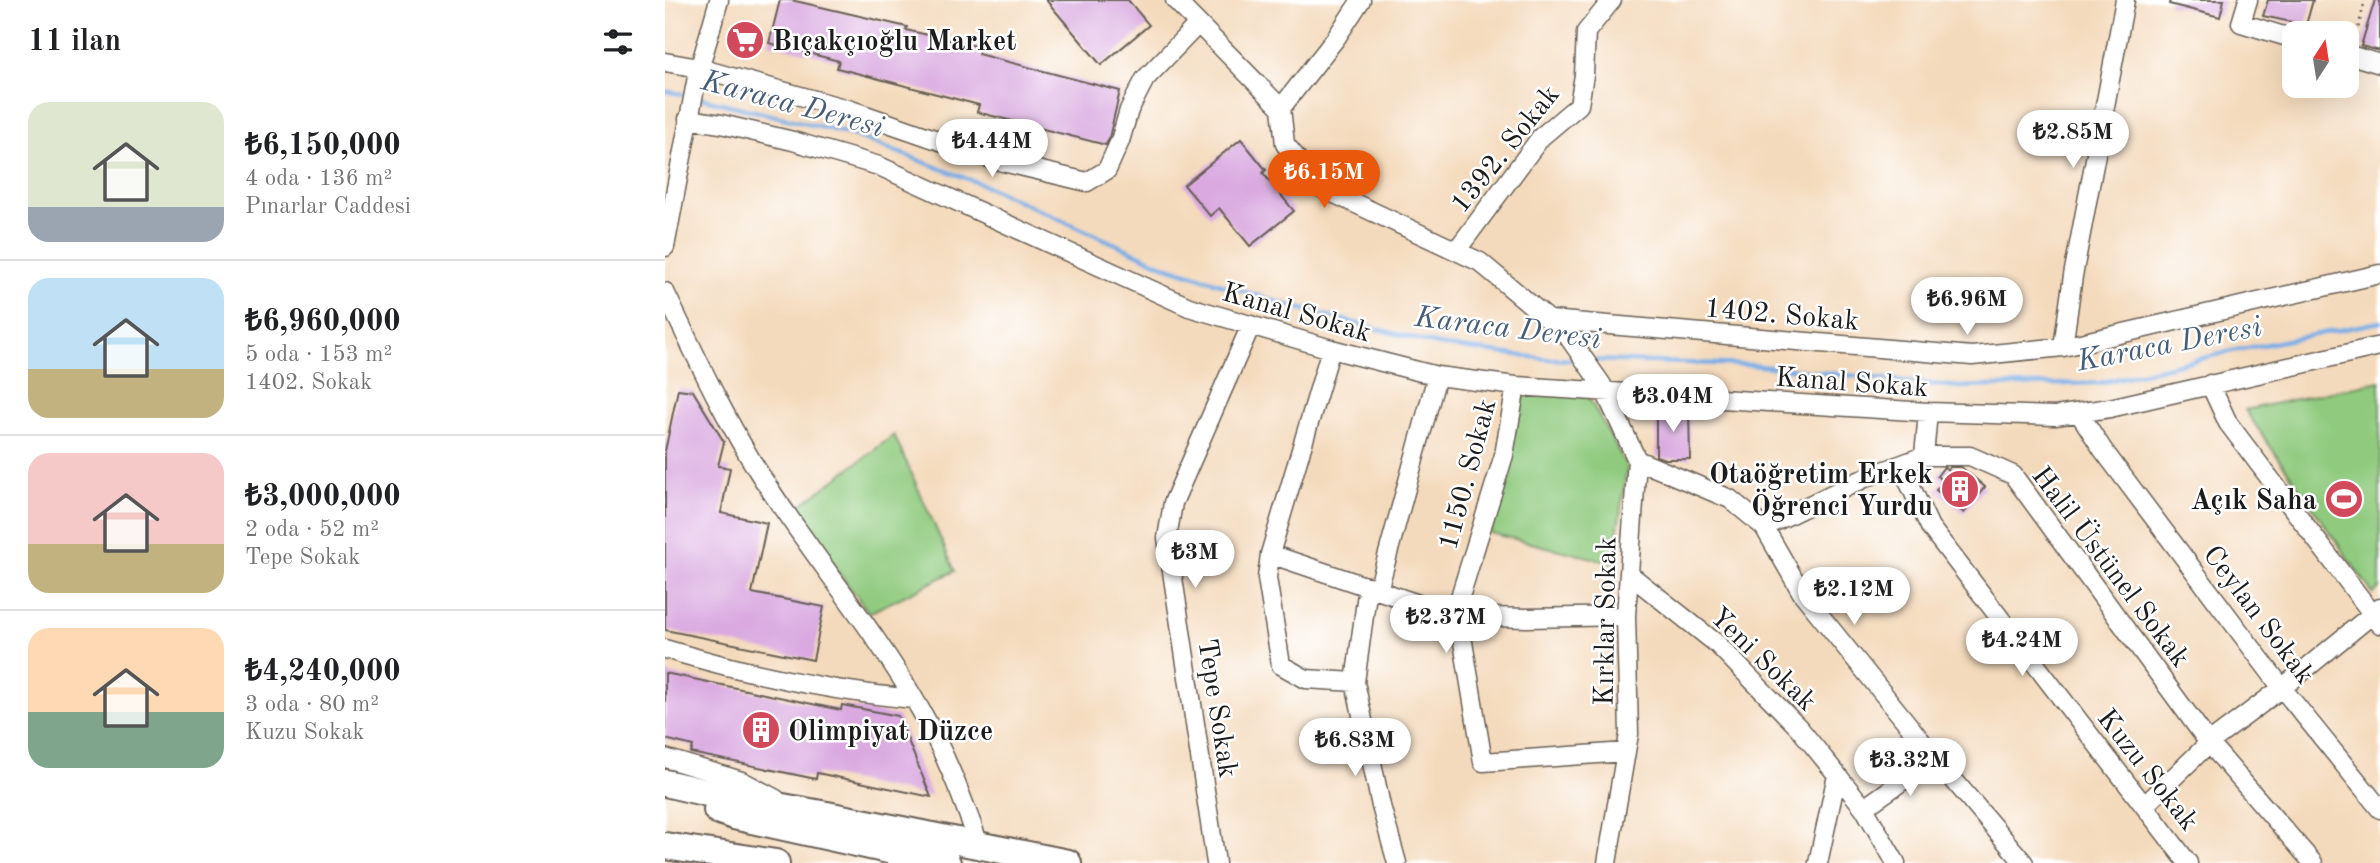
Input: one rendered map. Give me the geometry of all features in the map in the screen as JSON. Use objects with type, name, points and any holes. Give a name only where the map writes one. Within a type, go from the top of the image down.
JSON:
[{"type":"highway","points":[[665,783],[795,809],[984,854],[1067,863]]},
{"type":"highway","points":[[665,791],[734,816],[936,860],[984,854]]},
{"type":"highway","points":[[665,846],[776,863]]},
{"type":"street","points":[[665,247],[673,160],[688,119],[698,72],[719,0]]},
{"type":"street","points":[[1175,0],[1281,108],[1336,38],[1361,0]]},
{"type":"street","name":"1392. Sokak","points":[[1456,251],[1541,137],[1579,105],[1584,75],[1586,32],[1612,0]]},
{"type":"street","points":[[2063,347],[2073,276],[2125,0]]},
{"type":"street","points":[[2248,0],[2241,23],[2282,35]]},
{"type":"street","points":[[665,62],[851,110],[995,160],[1087,182],[1107,170],[1120,141],[1129,110],[1145,79],[1198,24]]},
{"type":"street","points":[[2359,58],[2380,64]]},
{"type":"street","name":"Kırklar Sokak","points":[[1281,108],[1286,144],[1320,187],[1480,262],[1567,335],[1604,388],[1637,460],[1626,616],[1629,734],[1607,863]]},
{"type":"street","name":"Kanal Sokak","points":[[688,119],[721,124],[879,166],[1189,307],[1331,349],[1437,376],[1516,386],[1604,388],[1929,412],[2055,416],[2110,408],[2380,346]]},
{"type":"street","name":"1402. Sokak","points":[[1550,320],[1972,356],[2063,347],[2380,274]]},
{"type":"street","points":[[665,292],[702,371],[761,475],[862,617],[913,699],[958,785],[984,854]]},
{"type":"street","name":"Tepe Sokak","points":[[1216,863],[1167,538],[1173,503],[1251,325]]},
{"type":"street","points":[[1331,349],[1270,554],[1266,578],[1281,665],[1306,679],[1355,682]]},
{"type":"street","points":[[1398,863],[1381,806],[1355,682],[1373,588],[1437,376]]},
{"type":"street","points":[[2144,806],[2209,743],[2377,615],[2228,423],[2210,384]]},
{"type":"street","name":"1150. Sokak","points":[[1454,616],[1504,455],[1516,386]]},
{"type":"street","points":[[1924,456],[1929,412]]},
{"type":"street","name":"Ceylan Sokak","points":[[2079,413],[2103,450],[2282,688],[2380,809]]},
{"type":"street","name":"Halil Üstünel Sokak","points":[[1764,527],[1867,477],[1924,456],[1971,456],[2013,475],[2209,743],[2313,863]]},
{"type":"street","points":[[1637,460],[1730,499],[1764,527],[1802,593],[1935,758],[2025,863]]},
{"type":"street","name":"Kuzu Sokak","points":[[1901,466],[1930,527],[2188,863]]},
{"type":"street","points":[[1270,554],[1454,616],[1626,616]]},
{"type":"street","name":"Yeni Sokak","points":[[1629,573],[1717,644],[1799,727],[1864,808],[1896,863]]},
{"type":"street","points":[[1454,616],[1463,642],[1483,762],[1626,752]]},
{"type":"street","points":[[665,649],[701,660],[857,693],[913,699]]},
{"type":"street","points":[[665,758],[743,781],[795,809]]},
{"type":"street","points":[[1864,808],[1935,758]]},
{"type":"street","points":[[1818,863],[1837,775]]},
{"type":"path","points":[[2359,21],[2365,0]]},
{"type":"green space","name":"Açık Saha","points":[[2380,381],[2380,588],[2373,594],[2245,410]]},
{"type":"green space","points":[[1523,394],[1588,396],[1627,467],[1613,563],[1490,533]]},
{"type":"green space","points":[[894,435],[955,571],[869,613],[793,511]]},
{"type":"building","points":[[780,0],[791,0],[907,27],[906,30],[980,47],[978,54],[1120,91],[1106,145],[977,112],[979,105],[837,68],[839,61],[769,43]]},
{"type":"building","points":[[1046,0],[1128,0],[1149,25],[1101,65]]},
{"type":"building","points":[[2170,0],[2224,0],[2220,17],[2169,4]]},
{"type":"building","points":[[2268,0],[2313,0],[2307,21],[2287,21],[2263,16]]},
{"type":"building","points":[[2375,0],[2380,0],[2380,51],[2361,46]]},
{"type":"building","points":[[1241,139],[1266,170],[1263,173],[1294,211],[1250,246],[1219,208],[1210,216],[1184,185]]},
{"type":"building","points":[[678,389],[693,391],[724,442],[718,466],[730,468],[721,513],[767,523],[752,593],[824,607],[813,660],[665,630],[665,451]]},
{"type":"building","points":[[1656,410],[1689,410],[1690,459],[1665,459],[1656,456]]},
{"type":"building","name":"Otaöğretim Erkek Öğrenci Yurdu","points":[[1944,467],[1948,470],[1950,467],[1961,467],[1985,487],[1964,513],[1936,490],[1943,481],[1937,476]]},
{"type":"building","points":[[665,673],[841,710],[842,705],[898,716],[931,797],[817,773],[816,779],[691,753],[693,746],[665,739]]},
{"type":"waterway","name":"Karaca Deresi","points":[[665,91],[687,95]]},
{"type":"waterway","name":"Karaca Deresi","points":[[696,97],[850,134],[981,184],[1165,266],[1283,304],[1438,345],[1547,359],[1578,360]]},
{"type":"waterway","name":"Karaca Deresi","points":[[1591,360],[1751,365],[1959,387],[2100,383],[2232,351],[2380,322]]},
{"type":"place","name":"Bıçakçıoğlu Market","points":[[745,40]]},
{"type":"place","name":"Otaöğretim Erkek Öğrenci Yurdu","points":[[1960,489]]},
{"type":"place","name":"Açık Saha","points":[[2344,499]]},
{"type":"place","name":"Olimpiyat Düzce","points":[[761,730]]}]
